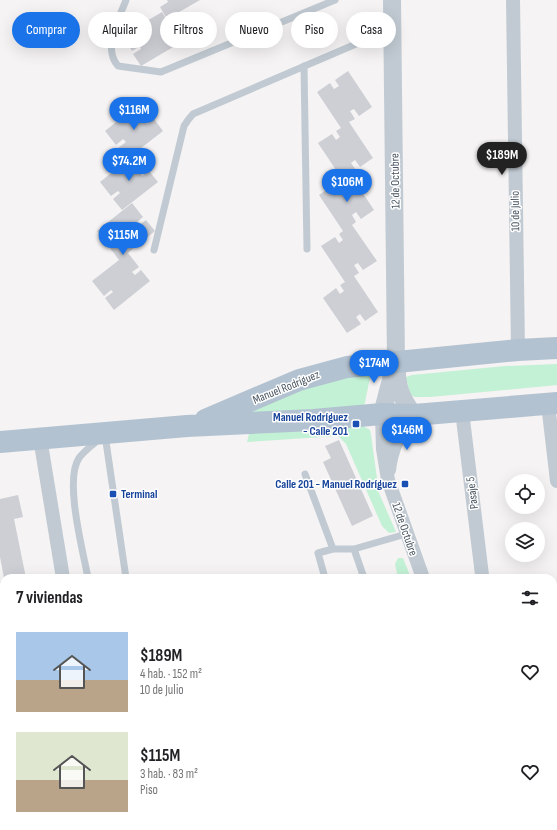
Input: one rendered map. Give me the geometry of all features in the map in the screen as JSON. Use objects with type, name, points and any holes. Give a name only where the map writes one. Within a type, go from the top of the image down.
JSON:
[{"type":"main road","name":"Manuel Rodríguez","points":[[187,426],[216,416],[299,380],[347,367],[396,361],[557,348]]},
{"type":"main road","name":"Manuel Rodríguez","points":[[0,442],[187,426],[313,420],[382,414],[414,415],[492,408],[545,401]]},
{"type":"street","name":"12 de Octubre","points":[[392,0],[392,12]]},
{"type":"street","name":"10 de Julio","points":[[513,0],[518,350]]},
{"type":"street","name":"12 de Octubre","points":[[388,480],[390,466],[398,440],[406,425],[414,415],[404,402],[397,382],[393,48]]},
{"type":"street","name":"12 de Octubre","points":[[396,361],[382,414],[383,449],[388,480],[421,574]]},
{"type":"street","points":[[545,401],[557,481]]},
{"type":"street","name":"Pasaje 5","points":[[462,411],[482,574]]},
{"type":"street","points":[[40,438],[62,574]]},
{"type":"lane","points":[[126,0],[114,33],[111,50],[114,61],[118,66],[161,72],[322,2],[335,0]]},
{"type":"lane","points":[[154,250],[184,126],[193,114],[346,48]]},
{"type":"lane","points":[[304,66],[307,249]]},
{"type":"lane","points":[[518,350],[557,356]]},
{"type":"lane","points":[[87,574],[74,497],[73,480],[76,465],[80,457],[105,433]]},
{"type":"lane","points":[[105,433],[112,494],[125,574]]},
{"type":"lane","points":[[306,474],[333,549]]},
{"type":"lane","points":[[324,574],[318,553],[333,549],[354,549],[406,534]]},
{"type":"lane","points":[[354,549],[363,574]]},
{"type":"green space","points":[[557,364],[557,385],[430,397],[415,397],[410,395],[406,377],[412,375],[505,366]]},
{"type":"green space","points":[[371,373],[363,412],[231,420],[313,381]]},
{"type":"green space","points":[[363,426],[370,430],[379,493],[396,532],[389,533],[382,526],[346,444],[338,436],[247,442],[250,430]]},
{"type":"green space","points":[[398,558],[403,558],[409,574],[397,574],[395,564]]},
{"type":"building","points":[[167,0],[200,0],[179,12],[163,12],[160,7],[168,2]]},
{"type":"building","points":[[160,13],[160,48],[172,48],[141,66],[133,54],[141,48],[152,48],[152,18]]},
{"type":"building","points":[[348,71],[372,107],[359,116],[354,109],[350,111],[355,119],[349,122],[373,158],[360,167],[355,160],[351,163],[356,170],[350,174],[374,210],[361,219],[356,212],[352,215],[356,222],[352,225],[377,261],[363,270],[358,263],[354,265],[359,273],[354,276],[378,312],[365,321],[360,314],[356,317],[361,324],[347,333],[323,298],[336,288],[340,294],[344,291],[340,285],[345,282],[321,246],[335,237],[339,243],[343,240],[339,234],[343,231],[319,195],[332,186],[336,192],[341,189],[337,183],[342,179],[318,143],[332,134],[336,140],[340,137],[336,131],[341,128],[317,92],[330,83],[334,89],[339,86],[335,80]]},
{"type":"building","points":[[141,102],[151,116],[145,121],[147,124],[154,119],[163,131],[127,159],[118,148],[126,142],[123,139],[116,145],[105,131]]},
{"type":"building","points":[[135,154],[146,167],[140,172],[142,176],[149,171],[158,182],[122,210],[113,199],[120,193],[118,191],[111,196],[100,182]]},
{"type":"building","points":[[132,203],[143,217],[137,222],[139,225],[146,220],[155,231],[128,253],[139,267],[132,272],[135,275],[141,270],[150,281],[114,310],[105,298],[113,292],[111,290],[104,296],[92,281],[119,260],[110,248],[117,242],[115,240],[108,245],[97,231]]},
{"type":"building","points":[[339,440],[373,516],[352,526],[323,462],[331,458],[325,446]]},
{"type":"building","points":[[18,495],[23,517],[14,519],[25,574],[3,574],[0,557],[0,499]]},
{"type":"place","name":"Manuel Rodríguez - Calle 201","points":[[356,424]]},
{"type":"place","name":"Calle 201 - Manuel Rodríguez","points":[[405,484]]},
{"type":"place","name":"Terminal","points":[[113,494]]}]
